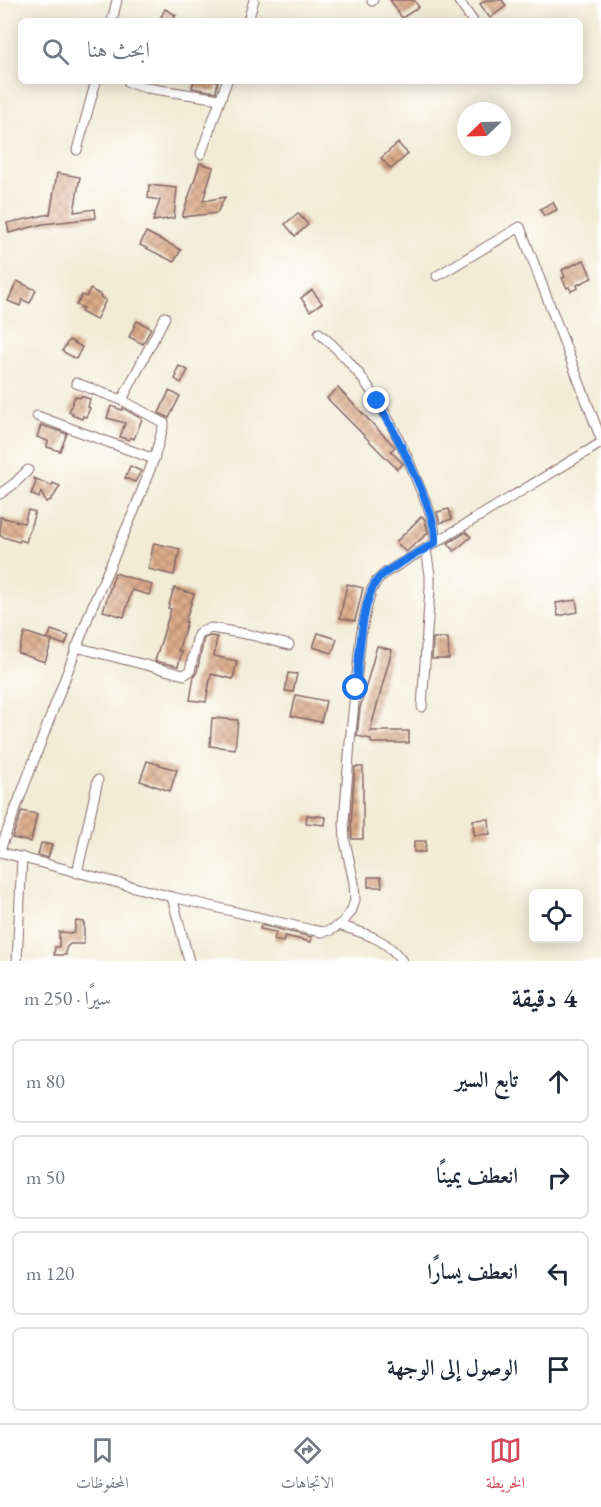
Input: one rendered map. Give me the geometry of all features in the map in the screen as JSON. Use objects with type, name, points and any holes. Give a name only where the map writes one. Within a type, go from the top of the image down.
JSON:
[{"type":"street","points":[[113,18],[117,0]]},
{"type":"street","points":[[249,18],[254,0]]},
{"type":"street","points":[[458,0],[471,18]]},
{"type":"street","points":[[77,150],[95,84]]},
{"type":"street","points":[[133,84],[220,99]]},
{"type":"street","points":[[201,154],[226,84]]},
{"type":"street","points":[[76,383],[122,400],[164,423],[154,459],[76,647],[0,851],[172,897],[322,932],[331,930],[351,912],[355,900],[354,883],[345,841],[345,800],[362,635],[368,600],[376,582],[380,577],[601,441],[520,227],[437,276]]},
{"type":"street","points":[[122,400],[165,317]]},
{"type":"street","points":[[318,333],[353,366],[391,425],[402,445],[431,515],[435,528],[435,543]]},
{"type":"street","points":[[37,416],[154,459]]},
{"type":"street","points":[[0,494],[28,470]]},
{"type":"street","points":[[422,707],[430,588],[426,549]]},
{"type":"street","points":[[76,647],[184,675],[190,671],[198,634],[211,628],[251,634],[289,645]]},
{"type":"street","points":[[77,873],[98,780]]},
{"type":"street","points":[[17,961],[22,857]]},
{"type":"street","points":[[172,897],[189,961]]},
{"type":"street","points":[[339,925],[388,944],[402,961]]},
{"type":"building","points":[[390,0],[414,0],[419,7],[402,18]]},
{"type":"building","points":[[486,0],[502,0],[506,6],[490,18],[480,4]]},
{"type":"building","points":[[165,9],[176,15],[174,18],[160,18]]},
{"type":"building","points":[[193,84],[217,84],[216,92],[192,88]]},
{"type":"building","points":[[398,143],[408,154],[391,169],[381,158]]},
{"type":"building","points":[[200,163],[213,167],[203,201],[225,197],[217,213],[182,217]]},
{"type":"building","points":[[57,173],[80,177],[74,212],[95,209],[96,218],[43,224],[9,233],[7,223],[50,214]]},
{"type":"building","points":[[149,185],[177,188],[174,218],[153,221],[160,200],[148,198]]},
{"type":"building","points":[[553,202],[557,210],[544,216],[540,209]]},
{"type":"building","points":[[298,213],[308,225],[295,236],[285,224]]},
{"type":"building","points":[[146,232],[181,250],[174,262],[140,245]]},
{"type":"building","points":[[584,260],[592,278],[577,285],[578,288],[571,291],[562,278],[565,277],[562,270]]},
{"type":"building","points":[[17,281],[36,290],[30,303],[22,300],[20,306],[8,301]]},
{"type":"building","points":[[90,289],[106,300],[96,320],[81,312],[83,308],[76,305],[82,295],[86,297]]},
{"type":"building","points":[[312,290],[322,303],[310,311],[301,298]]},
{"type":"building","points":[[137,321],[151,328],[143,344],[129,337]]},
{"type":"building","points":[[69,340],[82,347],[76,359],[62,351]]},
{"type":"building","points":[[179,366],[188,370],[181,383],[175,379]]},
{"type":"building","points":[[338,388],[395,447],[391,451],[403,464],[397,469],[327,398]]},
{"type":"building","points":[[169,391],[180,396],[169,418],[159,413]]},
{"type":"building","points":[[75,396],[90,399],[88,407],[90,408],[86,417],[83,416],[82,419],[69,412]]},
{"type":"building","points":[[111,406],[122,410],[123,408],[142,419],[134,439],[120,437],[125,423],[107,418]]},
{"type":"building","points":[[41,425],[67,434],[60,451],[47,447],[48,441],[37,437]]},
{"type":"building","points":[[130,466],[141,471],[135,482],[125,478]]},
{"type":"building","points":[[34,478],[52,486],[53,483],[60,486],[51,500],[46,502],[41,492],[39,498],[31,494],[36,482]]},
{"type":"building","points":[[449,509],[452,519],[440,523],[437,512]]},
{"type":"building","points":[[28,510],[35,512],[26,542],[0,536],[0,517],[24,523]]},
{"type":"building","points":[[422,516],[428,533],[406,552],[396,542]]},
{"type":"building","points":[[466,532],[471,537],[454,551],[448,543]]},
{"type":"building","points":[[154,543],[180,549],[174,575],[148,569]]},
{"type":"building","points":[[115,573],[152,585],[149,595],[132,590],[124,617],[103,611]]},
{"type":"building","points":[[347,584],[363,588],[355,621],[340,618]]},
{"type":"building","points":[[174,588],[194,594],[178,651],[182,652],[178,666],[155,661],[171,609],[168,608]]},
{"type":"building","points":[[576,600],[578,612],[558,616],[556,603]]},
{"type":"building","points":[[51,630],[69,636],[65,645],[48,639]]},
{"type":"building","points":[[25,632],[52,641],[45,662],[18,653]]},
{"type":"building","points":[[318,633],[337,639],[332,653],[313,647]]},
{"type":"building","points":[[217,637],[214,656],[237,661],[233,679],[211,674],[206,702],[190,700],[204,638]]},
{"type":"building","points":[[433,638],[448,638],[449,659],[432,659]]},
{"type":"building","points":[[377,646],[392,650],[370,731],[409,731],[409,743],[371,743],[371,739],[357,736],[360,708]]},
{"type":"building","points":[[288,673],[297,674],[293,692],[285,691]]},
{"type":"building","points":[[296,695],[326,701],[321,722],[291,716]]},
{"type":"building","points":[[212,718],[238,720],[235,749],[210,746]]},
{"type":"building","points":[[147,761],[177,770],[170,791],[140,781]]},
{"type":"building","points":[[355,767],[363,767],[363,839],[352,839]]},
{"type":"building","points":[[22,811],[37,814],[31,842],[12,838]]},
{"type":"building","points":[[307,815],[326,817],[325,825],[306,823]]},
{"type":"building","points":[[489,819],[490,834],[474,835],[473,820]]},
{"type":"building","points":[[414,841],[426,841],[425,852],[414,852]]},
{"type":"building","points":[[41,843],[52,845],[48,858],[38,855]]},
{"type":"building","points":[[368,877],[381,877],[382,887],[368,887]]},
{"type":"building","points":[[76,921],[84,922],[84,944],[70,944],[66,948],[66,955],[54,955],[55,947],[59,947],[59,932],[74,933]]},
{"type":"building","points":[[261,925],[312,937],[311,942],[285,936],[283,942],[274,940],[276,932],[260,929]]},
{"type":"route","points":[[356,688],[362,635],[371,591],[385,573],[435,543],[435,528],[423,495],[402,445],[377,401]]}]
